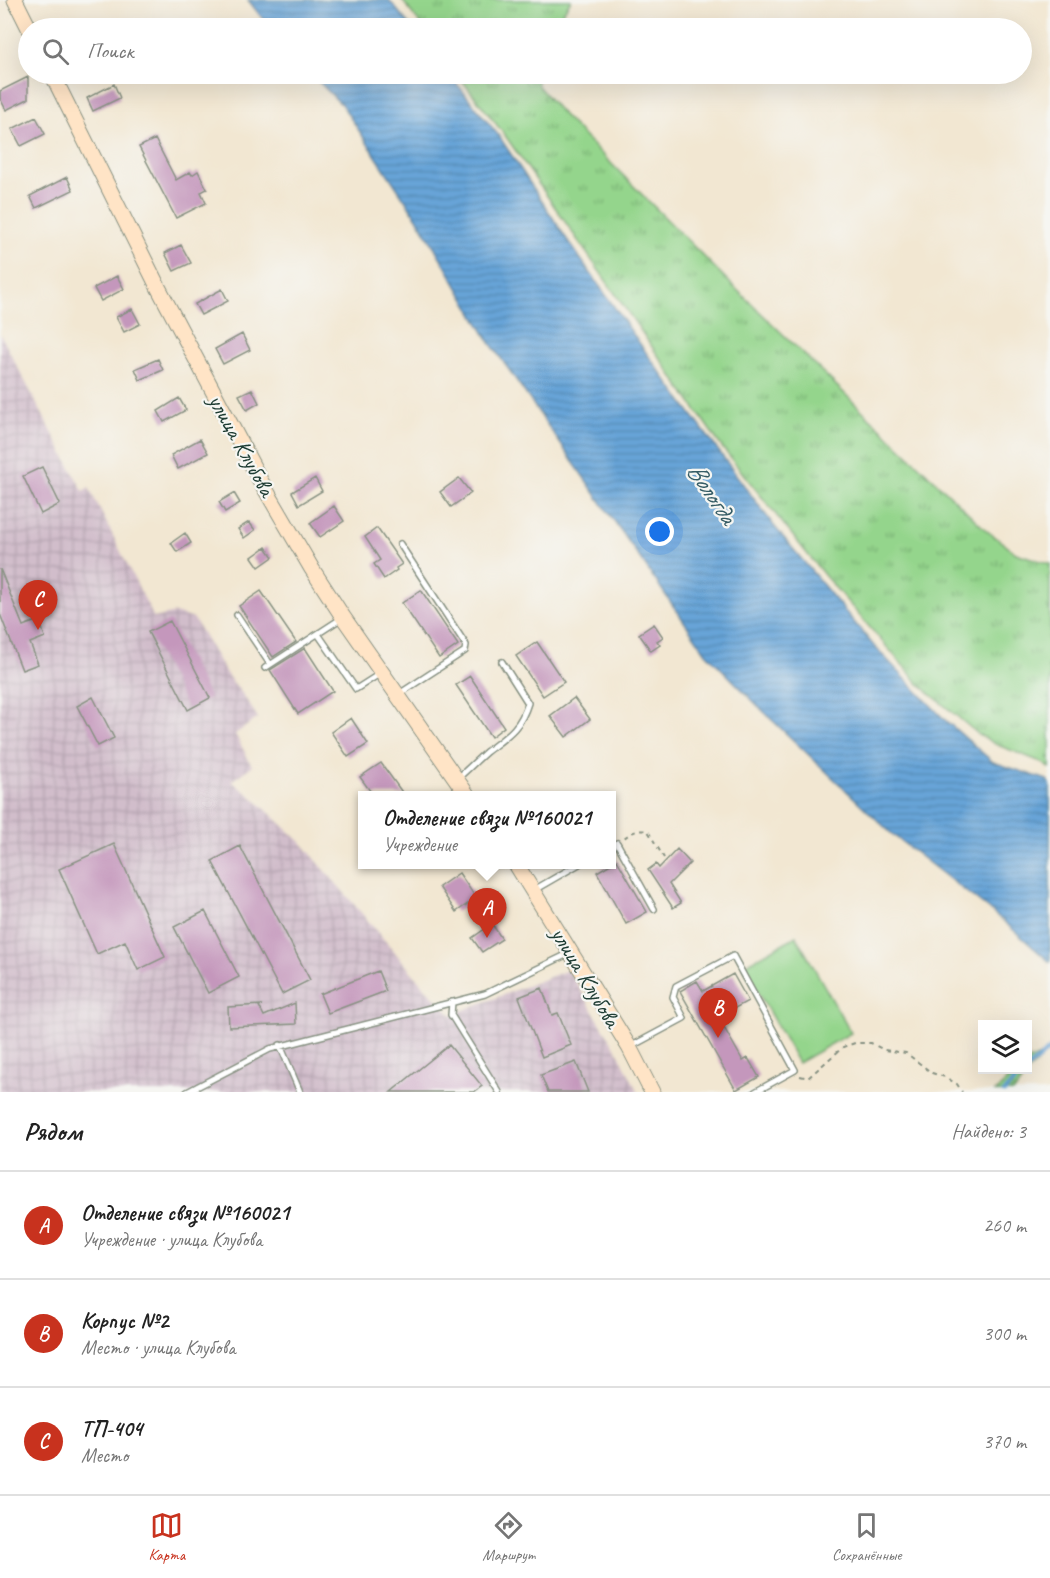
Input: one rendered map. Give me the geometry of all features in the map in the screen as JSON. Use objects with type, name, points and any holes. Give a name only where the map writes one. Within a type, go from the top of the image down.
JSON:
[{"type":"main road","points":[[15,0],[24,18]]},
{"type":"main road","name":"улица Клубова","points":[[57,84],[228,423],[312,570],[465,791]]},
{"type":"main road","name":"улица Клубова","points":[[519,869],[629,1047],[652,1092]]},
{"type":"lane","points":[[398,695],[465,651],[466,645],[400,544]]},
{"type":"lane","points":[[237,615],[268,666],[343,617]]},
{"type":"lane","points":[[318,634],[356,689],[382,672]]},
{"type":"lane","points":[[457,780],[485,753],[509,735],[524,717],[528,703],[502,662]]},
{"type":"lane","points":[[616,848],[654,909]]},
{"type":"lane","points":[[533,890],[570,869]]},
{"type":"lane","points":[[187,1092],[280,1046],[485,994],[571,952]]},
{"type":"lane","points":[[629,1047],[684,1018],[673,997],[676,986],[733,956],[795,1070],[755,1092]]},
{"type":"lane","points":[[452,1002],[451,1015],[499,1092]]},
{"type":"lane","points":[[280,1046],[300,1092]]},
{"type":"path","points":[[616,844],[633,832],[648,831],[664,858]]},
{"type":"path","points":[[788,1074],[808,1078],[843,1047],[855,1042],[872,1043],[884,1050],[906,1053],[932,1073],[957,1084],[962,1092]]},
{"type":"shaded area","points":[[0,334],[83,491],[89,488],[154,618],[175,613],[194,619],[227,675],[258,718],[235,734],[252,766],[231,781],[251,796],[300,841],[451,1015],[568,970],[618,1052],[638,1092],[0,1092]]},
{"type":"green space","points":[[402,0],[571,0],[559,18],[416,18]]},
{"type":"green space","points":[[465,84],[538,84],[564,116],[732,285],[986,530],[1016,553],[1050,564],[1050,768],[978,734],[920,685],[825,576],[721,446],[504,134]]},
{"type":"green space","points":[[796,936],[851,1033],[798,1063],[743,966]]},
{"type":"green space","points":[[1045,1054],[1032,1067],[1032,1059]]},
{"type":"green space","points":[[1014,1074],[1026,1074],[1014,1092],[995,1092]]},
{"type":"water","points":[[248,0],[389,0],[404,18],[262,18]]},
{"type":"water","name":"Вологда","points":[[321,84],[457,84],[499,136],[566,238],[647,354],[774,526],[874,646],[944,719],[993,762],[1047,780],[1050,784],[1050,962],[1001,919],[893,835],[771,719],[706,653],[489,341],[421,224],[342,105]]},
{"type":"building","points":[[18,82],[18,84],[28,84],[28,99],[6,110],[0,98],[0,91]]},
{"type":"building","points":[[114,84],[120,98],[93,111],[87,98]]},
{"type":"building","points":[[36,117],[45,134],[21,146],[12,129]]},
{"type":"building","points":[[155,139],[176,180],[190,172],[192,175],[198,171],[207,189],[201,192],[206,203],[176,218],[139,147]]},
{"type":"building","points":[[67,177],[73,190],[36,208],[30,196]]},
{"type":"building","points":[[181,245],[191,263],[174,271],[165,253]]},
{"type":"building","points":[[117,276],[124,289],[101,301],[94,288]]},
{"type":"building","points":[[222,289],[228,301],[201,315],[195,304]]},
{"type":"building","points":[[132,309],[140,324],[124,332],[116,317]]},
{"type":"building","points":[[242,334],[250,350],[223,364],[215,349]]},
{"type":"building","points":[[158,359],[163,370],[140,380],[135,369]]},
{"type":"building","points":[[252,389],[259,403],[247,410],[239,395]]},
{"type":"building","points":[[179,398],[186,410],[164,422],[158,411]]},
{"type":"building","points":[[200,439],[208,453],[178,469],[171,455]]},
{"type":"building","points":[[42,467],[60,504],[41,514],[23,476]]},
{"type":"building","points":[[315,478],[322,491],[299,505],[292,492]]},
{"type":"building","points":[[459,478],[471,493],[451,507],[440,492]]},
{"type":"building","points":[[234,493],[240,503],[225,512],[219,502]]},
{"type":"building","points":[[334,506],[344,521],[320,537],[310,523]]},
{"type":"building","points":[[249,522],[255,530],[244,538],[238,529]]},
{"type":"building","points":[[377,528],[402,564],[384,579],[374,564],[380,560],[365,537]]},
{"type":"building","points":[[185,533],[191,543],[177,552],[171,543]]},
{"type":"building","points":[[266,547],[273,557],[259,567],[252,557]]},
{"type":"building","points":[[0,569],[23,626],[39,620],[45,637],[30,643],[38,664],[22,670],[0,614]]},
{"type":"building","points":[[421,590],[458,645],[439,658],[402,603]]},
{"type":"building","points":[[261,591],[296,642],[273,657],[239,606]]},
{"type":"building","points":[[170,621],[210,698],[188,710],[148,632]]},
{"type":"building","points":[[654,624],[663,637],[657,641],[660,645],[651,651],[639,634]]},
{"type":"building","points":[[537,642],[564,682],[543,696],[516,656]]},
{"type":"building","points":[[305,648],[333,691],[298,714],[270,670]]},
{"type":"building","points":[[470,676],[504,727],[491,737],[456,685]]},
{"type":"building","points":[[93,697],[114,738],[98,746],[77,706]]},
{"type":"building","points":[[574,698],[590,719],[566,737],[550,716]]},
{"type":"building","points":[[351,718],[368,744],[348,757],[331,732]]},
{"type":"building","points":[[381,763],[401,791],[370,791],[360,777]]},
{"type":"building","points":[[114,844],[165,957],[138,970],[125,941],[97,954],[59,869]]},
{"type":"building","points":[[240,846],[310,980],[282,994],[212,861]]},
{"type":"building","points":[[677,849],[690,863],[669,884],[681,903],[673,908],[648,870],[656,864],[659,868]]},
{"type":"building","points":[[616,861],[647,912],[626,924],[597,872],[602,869],[616,869]]},
{"type":"building","points":[[459,873],[476,898],[456,912],[439,887]]},
{"type":"building","points":[[205,911],[239,977],[208,993],[174,927]]},
{"type":"building","points":[[492,924],[502,939],[482,952],[472,938]]},
{"type":"building","points":[[378,971],[386,991],[328,1013],[320,994]]},
{"type":"building","points":[[733,974],[748,1001],[718,1017],[743,1061],[748,1058],[759,1077],[736,1090],[680,991],[697,981],[703,991]]},
{"type":"building","points":[[542,988],[552,1015],[558,1013],[571,1045],[542,1057],[519,997]]},
{"type":"building","points":[[295,1003],[296,1024],[229,1027],[228,1007],[262,1005],[259,1006],[264,1016]]},
{"type":"building","points":[[449,1045],[482,1086],[474,1092],[391,1092]]},
{"type":"building","points":[[576,1062],[588,1092],[548,1092],[541,1075]]},
{"type":"waterway","points":[[1032,1065],[1050,1049]]},
{"type":"waterway","points":[[1004,1092],[1021,1074]]},
{"type":"place","name":"ТП-404","points":[[38,630]]},
{"type":"place","name":"Отделение связи №160021","points":[[487,938]]},
{"type":"place","name":"Корпус №2","points":[[718,1038]]}]
